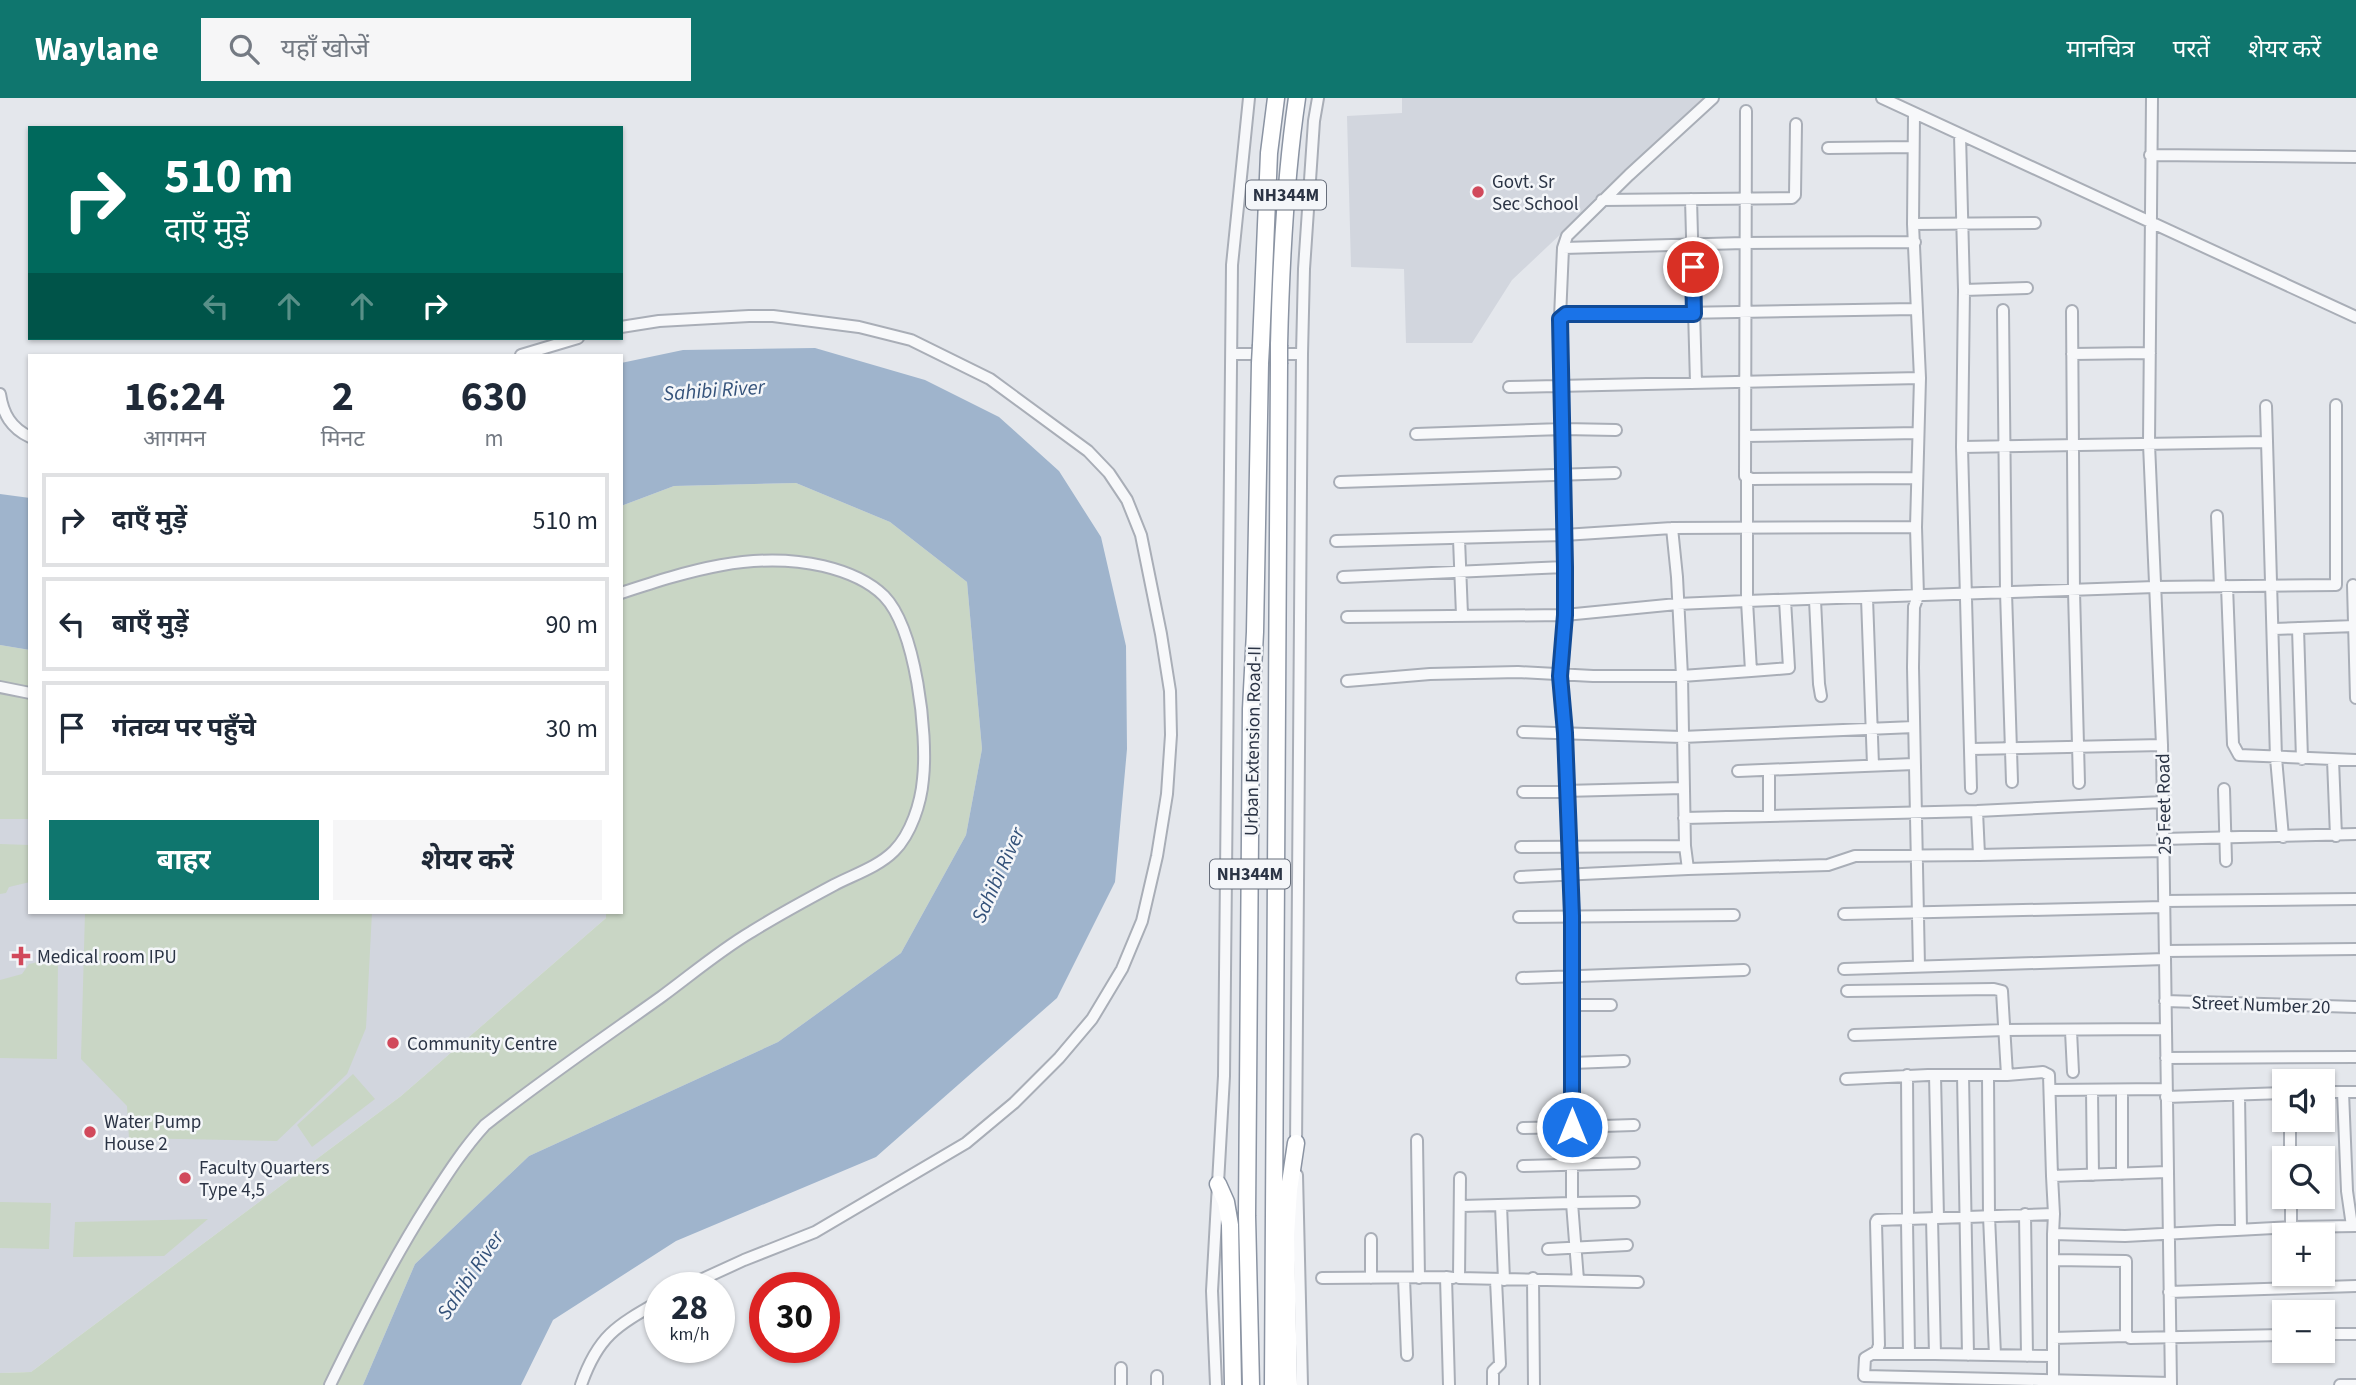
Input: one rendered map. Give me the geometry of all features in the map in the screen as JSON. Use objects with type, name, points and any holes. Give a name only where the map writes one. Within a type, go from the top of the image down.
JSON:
[{"type":"highway","name":"Urban Extension Road-II","points":[[1251,1385],[1247,1216],[1251,722],[1262,286],[1269,153],[1276,98]]},
{"type":"highway","name":"Urban Extension Road-II","points":[[1273,1385],[1279,345],[1289,149],[1297,98]]},
{"type":"highway","points":[[1289,1385],[1286,1235],[1296,1143]]},
{"type":"highway","points":[[1218,1184],[1226,1202],[1230,1225],[1233,1385]]},
{"type":"street","points":[[1216,1385],[1212,1291],[1224,1076],[1232,264],[1249,98]]},
{"type":"street","points":[[1302,1385],[1296,1143],[1302,354],[1304,269],[1314,121],[1318,98]]},
{"type":"street","points":[[1578,1280],[1572,1203],[1572,916],[1565,733],[1560,676],[1565,615],[1560,318],[1563,247],[1571,231],[1713,98]]},
{"type":"street","name":"25 Feet Road","points":[[2152,98],[2149,444],[2162,745],[2171,1384]]},
{"type":"street","points":[[1885,99],[2356,317]]},
{"type":"street","points":[[1746,111],[1745,436],[1747,601],[1751,671]]},
{"type":"street","points":[[1914,114],[1913,224],[1920,378],[1916,527],[1918,596],[1914,607],[1914,764],[1919,966]]},
{"type":"street","points":[[1602,201],[1794,197],[1796,124]]},
{"type":"street","points":[[1960,135],[1964,290],[1962,447],[1971,788]]},
{"type":"street","points":[[1828,148],[1912,147]]},
{"type":"street","points":[[2150,155],[2356,157]]},
{"type":"street","points":[[1691,199],[1696,383]]},
{"type":"street","points":[[1913,224],[2035,223]]},
{"type":"street","points":[[1563,247],[1915,242]]},
{"type":"street","points":[[1964,290],[2027,288]]},
{"type":"street","points":[[1560,318],[1566,314],[1915,309]]},
{"type":"street","points":[[2003,310],[2006,592],[2012,782]]},
{"type":"street","points":[[2072,311],[2074,591],[2079,783]]},
{"type":"street","points":[[623,327],[659,321],[773,316],[859,327],[911,340],[990,379],[1088,451],[1109,473],[1127,500],[1141,535],[1170,691],[1171,735],[1167,794],[1157,856],[1142,921],[1122,969],[1092,1019],[1059,1058],[1014,1103],[966,1143],[815,1232],[718,1272]]},
{"type":"street","points":[[525,354],[571,340]]},
{"type":"street","points":[[2073,354],[2150,353]]},
{"type":"street","points":[[1232,354],[1302,354]]},
{"type":"street","points":[[1508,387],[1920,378]]},
{"type":"street","points":[[0,394],[10,422],[28,437]]},
{"type":"street","points":[[2336,405],[2336,585]]},
{"type":"street","points":[[2266,406],[2276,758],[2283,837]]},
{"type":"street","points":[[1416,434],[1616,430]]},
{"type":"street","points":[[1745,436],[1918,433]]},
{"type":"street","points":[[1962,447],[2267,442]]},
{"type":"street","points":[[1340,482],[1615,473]]},
{"type":"street","points":[[1746,478],[1917,478]]},
{"type":"street","points":[[2217,516],[2233,744],[2239,755],[2356,760]]},
{"type":"street","points":[[1336,541],[1564,535],[1672,528],[1916,527]]},
{"type":"street","points":[[1672,528],[1682,676],[1683,788],[1688,869]]},
{"type":"street","points":[[1459,538],[1461,615]]},
{"type":"street","points":[[330,1385],[387,1270],[449,1171],[485,1125],[748,933],[881,861],[894,851],[908,832],[923,779],[923,741],[917,688],[909,642],[901,621],[889,602],[876,589],[841,570],[793,560],[764,560],[715,564],[623,592]]},
{"type":"street","points":[[1343,577],[1565,567]]},
{"type":"street","points":[[1347,617],[1565,615],[1677,604],[1747,601],[2155,587],[2355,585],[2356,698]]},
{"type":"street","points":[[1867,598],[1873,765]]},
{"type":"street","points":[[1347,681],[1430,674],[1518,672],[1560,676],[1682,676],[1789,668],[1785,600]]},
{"type":"street","points":[[1815,600],[1821,696]]},
{"type":"street","points":[[2274,629],[2355,626]]},
{"type":"street","points":[[2298,628],[2302,759]]},
{"type":"street","points":[[0,687],[28,693]]},
{"type":"street","points":[[1523,732],[1682,737],[1914,727]]},
{"type":"street","points":[[1971,750],[2162,745]]},
{"type":"street","points":[[2333,760],[2336,836]]},
{"type":"street","points":[[1738,771],[1914,764]]},
{"type":"street","points":[[1769,770],[1769,816]]},
{"type":"street","points":[[1523,792],[1683,788]]},
{"type":"street","points":[[2224,789],[2225,861]]},
{"type":"street","points":[[1684,818],[1977,811],[2163,802]]},
{"type":"street","points":[[1977,811],[1979,855]]},
{"type":"street","points":[[2163,839],[2356,834]]},
{"type":"street","points":[[1521,847],[1685,846]]},
{"type":"street","points":[[1520,877],[1828,864],[1855,856],[2164,851]]},
{"type":"street","points":[[1844,914],[2356,899]]},
{"type":"street","points":[[1520,917],[1734,915]]},
{"type":"street","points":[[1843,969],[2356,949]]},
{"type":"street","points":[[1522,978],[1744,970]]},
{"type":"street","points":[[1847,991],[1999,990],[2003,995],[2007,1075]]},
{"type":"street","name":"Street Number 20","points":[[2165,1001],[2356,1007]]},
{"type":"street","points":[[1572,1005],[1611,1005]]},
{"type":"street","points":[[1854,1035],[2165,1029]]},
{"type":"street","points":[[2071,1031],[2073,1072]]},
{"type":"street","points":[[2166,1058],[2356,1057]]},
{"type":"street","points":[[1572,1063],[1624,1061]]},
{"type":"street","points":[[1846,1079],[2048,1074],[2054,1213],[2053,1382]]},
{"type":"street","points":[[1935,1075],[1936,1354]]},
{"type":"street","points":[[1963,1075],[1968,1355]]},
{"type":"street","points":[[1907,1076],[1909,1354]]},
{"type":"street","points":[[1988,1076],[1989,1216],[1995,1355]]},
{"type":"street","points":[[2050,1090],[2272,1094]]},
{"type":"street","points":[[2092,1090],[2093,1175]]},
{"type":"street","points":[[2122,1090],[2122,1174]]},
{"type":"street","points":[[2335,1092],[2356,1091]]},
{"type":"street","points":[[2335,1226],[2354,1226],[2347,1191],[2343,1092]]},
{"type":"street","points":[[2239,1095],[2241,1230]]},
{"type":"street","points":[[1523,1128],[1634,1125]]},
{"type":"street","points":[[1417,1140],[1419,1278]]},
{"type":"street","points":[[1523,1166],[1634,1163]]},
{"type":"street","points":[[2052,1176],[2167,1172]]},
{"type":"street","points":[[1459,1278],[1460,1178]]},
{"type":"street","points":[[1461,1206],[1634,1202]]},
{"type":"street","points":[[1493,1385],[1493,1371],[1500,1364],[1501,1205]]},
{"type":"street","points":[[2054,1213],[1877,1220],[1874,1225],[1879,1345],[1878,1349],[1865,1358],[1864,1380],[2171,1384]]},
{"type":"street","points":[[2025,1214],[2027,1356]]},
{"type":"street","points":[[2053,1234],[2168,1235],[2272,1228]]},
{"type":"street","points":[[1371,1239],[1371,1278]]},
{"type":"street","points":[[1548,1249],[1627,1245]]},
{"type":"street","points":[[2053,1260],[2126,1261],[2127,1336]]},
{"type":"street","points":[[1322,1278],[1533,1278],[1638,1282]]},
{"type":"street","points":[[1405,1278],[1407,1355]]},
{"type":"street","points":[[1446,1278],[1449,1385]]},
{"type":"street","points":[[1533,1278],[1534,1385]]},
{"type":"street","points":[[2169,1292],[2356,1286]]},
{"type":"street","points":[[581,1385],[601,1340],[627,1319],[644,1310]]},
{"type":"street","points":[[2335,1334],[2356,1334]]},
{"type":"street","points":[[2053,1338],[2272,1335]]},
{"type":"street","points":[[1872,1354],[2053,1356]]},
{"type":"street","points":[[1121,1368],[1121,1385]]},
{"type":"street","points":[[2343,1385],[2356,1385]]},
{"type":"shaded area","name":"Govt. Sr Sec School","points":[[1402,98],[1705,98],[1512,280],[1472,343],[1406,343],[1404,269],[1351,267],[1347,116],[1402,113]]},
{"type":"shaded area","points":[[0,819],[28,819],[28,914],[606,914],[606,918],[401,1096],[31,1372],[0,1373]]},
{"type":"green space","points":[[796,483],[890,522],[967,582],[982,749],[966,835],[901,953],[778,1042],[529,1156],[415,1264],[363,1385],[0,1385],[0,1373],[31,1372],[401,1096],[606,918],[606,914],[623,914],[623,505],[674,486]]},
{"type":"green space","points":[[0,645],[28,650],[28,819],[0,819]]},
{"type":"green space","points":[[0,844],[28,845],[28,882],[9,887],[6,893],[0,894]]},
{"type":"green space","points":[[85,914],[372,914],[366,1028],[347,1074],[277,1141],[129,1138],[127,1106],[81,1059]]},
{"type":"green space","points":[[58,958],[57,1059],[0,1058],[0,980],[22,974],[29,964]]},
{"type":"green space","points":[[353,1074],[375,1099],[312,1147],[297,1125]]},
{"type":"green space","points":[[0,1202],[51,1203],[49,1249],[0,1248]]},
{"type":"green space","points":[[208,1219],[164,1256],[73,1257],[75,1222]]},
{"type":"water","name":"Sahibi River","points":[[815,348],[925,380],[999,417],[1059,471],[1101,537],[1126,646],[1127,749],[1115,882],[1057,998],[876,1157],[676,1241],[553,1320],[521,1385],[363,1385],[415,1264],[529,1156],[778,1042],[901,953],[966,835],[982,749],[967,582],[890,522],[796,483],[674,486],[623,505],[623,363],[683,350]]},
{"type":"water","points":[[0,494],[28,498],[28,650],[0,645]]},
{"type":"place","name":"Govt. Sr Sec School","points":[[1478,192]]},
{"type":"place","name":"Medical room IPU","points":[[21,956]]},
{"type":"place","name":"Community Centre","points":[[393,1043]]},
{"type":"place","name":"Water Pump House 2","points":[[90,1132]]},
{"type":"place","name":"Faculty Quarters Type 4,5","points":[[185,1178]]},
{"type":"route","points":[[1572,1127],[1572,916],[1565,733],[1560,676],[1565,615],[1560,318],[1566,314],[1694,314],[1693,267]]}]
